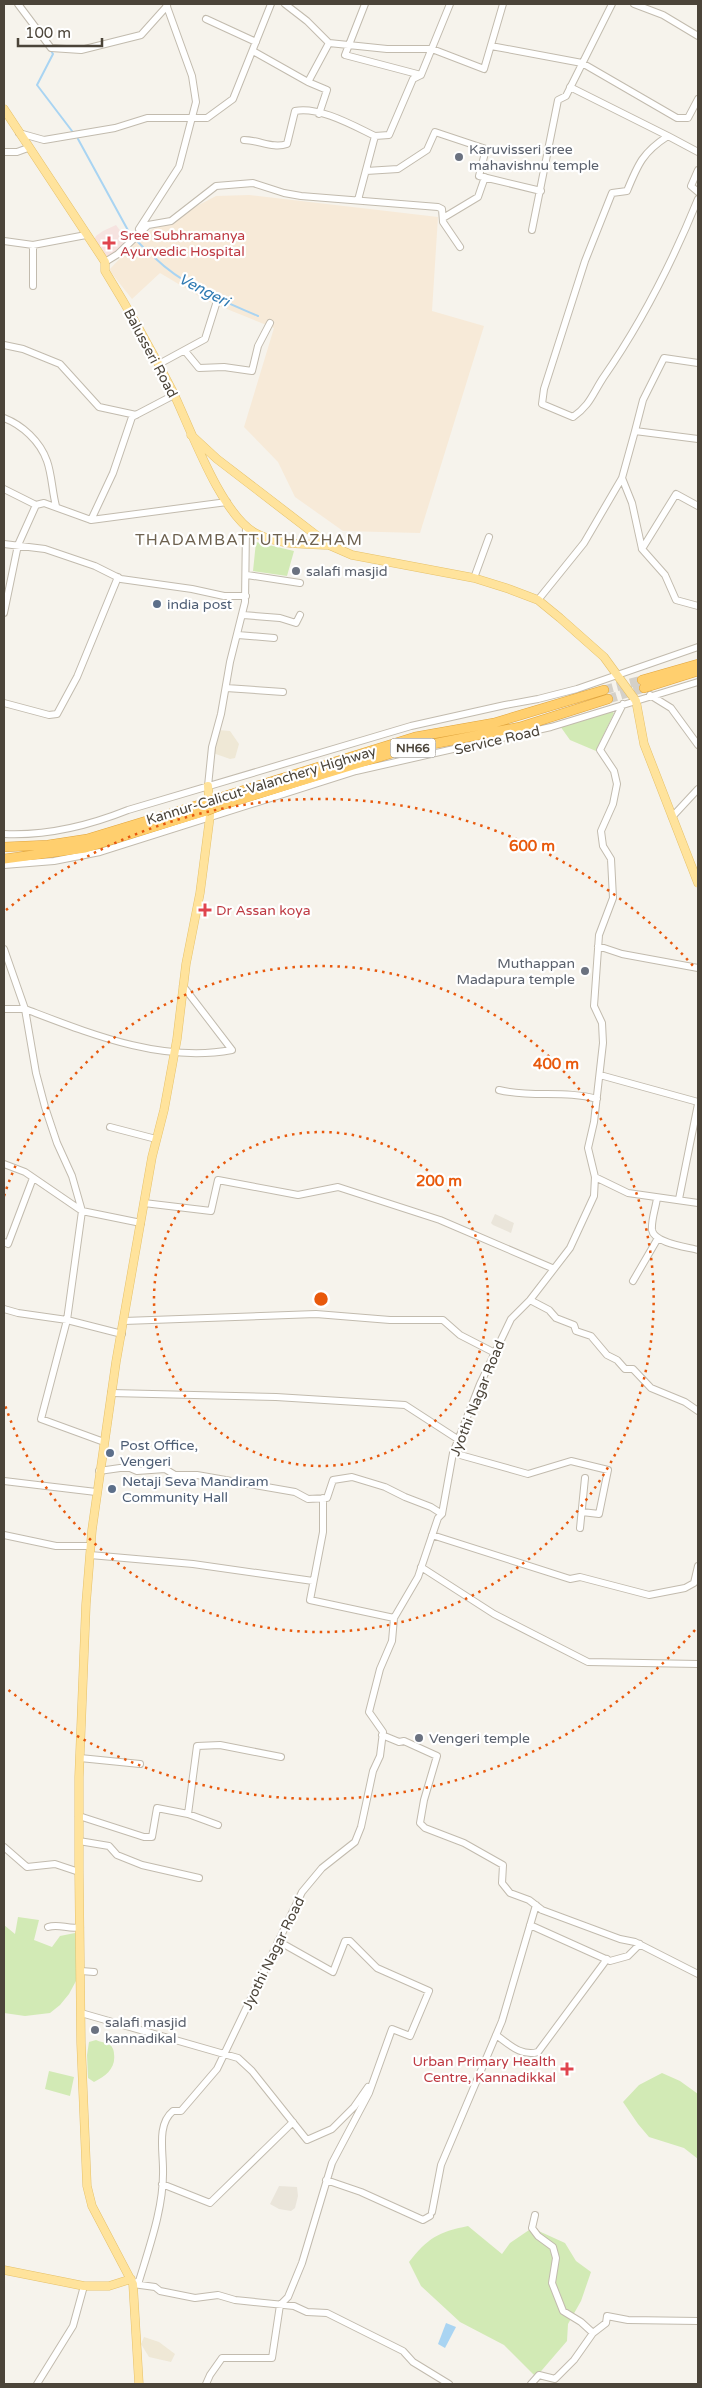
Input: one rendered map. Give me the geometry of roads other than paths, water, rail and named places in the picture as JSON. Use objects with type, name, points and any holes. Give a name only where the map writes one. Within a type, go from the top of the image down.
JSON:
[{"type":"highway","points":[[645,688],[698,664]]},
{"type":"highway","points":[[645,688],[698,671]]},
{"type":"highway","name":"Kannur-Calicut-Valanchery Highway","points":[[4,847],[48,845],[87,840],[206,810],[219,802],[413,738],[494,723],[604,690]]},
{"type":"highway","name":"NH66","points":[[219,802],[402,750],[520,728],[608,700]]},
{"type":"highway","name":"NH66","points":[[4,859],[85,848],[206,810]]},
{"type":"main road","name":"Balusseri Road","points":[[4,110],[105,262],[105,271],[140,328],[174,394],[191,435],[227,502],[246,527],[267,538],[290,543],[329,545]]},
{"type":"main road","points":[[191,435],[217,459],[329,545],[352,555],[474,578],[538,600],[604,658],[619,675],[636,701],[644,744],[698,883]]},
{"type":"main road","points":[[139,2384],[132,2281],[92,2206],[87,2186],[81,2012],[80,1758],[90,1555],[96,1492],[144,1203],[174,1051],[201,884],[208,786]]},
{"type":"main road","points":[[4,2270],[84,2286],[109,2286],[132,2281]]},
{"type":"street","points":[[18,4],[51,48],[81,50],[141,34],[166,5],[192,76],[196,102],[179,167],[134,237]]},
{"type":"street","points":[[18,133],[44,140],[115,128],[147,118],[207,118],[233,99],[271,4]]},
{"type":"street","points":[[284,4],[307,21],[329,43],[387,48],[432,49],[484,69],[503,4]]},
{"type":"street","points":[[365,4],[345,55],[421,75]]},
{"type":"street","points":[[244,140],[255,140],[278,147],[287,144],[295,111],[306,109],[340,119],[376,136],[389,135],[413,79],[421,75],[450,4]]},
{"type":"street","points":[[532,230],[558,100],[566,96],[612,4]]},
{"type":"street","points":[[634,4],[663,15],[698,36]]},
{"type":"street","points":[[206,19],[256,42]]},
{"type":"street","points":[[308,82],[329,43]]},
{"type":"street","points":[[491,46],[582,63],[677,118],[688,118],[698,98]]},
{"type":"street","points":[[252,50],[308,82],[327,90],[319,114]]},
{"type":"street","points":[[570,87],[698,152]]},
{"type":"street","points":[[366,170],[398,169],[427,150],[435,132],[486,149],[479,176],[541,191]]},
{"type":"street","points":[[358,200],[376,136]]},
{"type":"street","points":[[668,136],[639,161],[626,191],[612,193],[585,261],[544,389],[542,404],[573,417],[586,408],[635,332],[681,241],[698,199]]},
{"type":"street","points":[[4,152],[16,152],[28,148]]},
{"type":"street","points":[[698,170],[691,186],[698,192]]},
{"type":"street","points":[[444,218],[478,197],[485,178]]},
{"type":"street","points":[[105,262],[118,254],[148,225],[171,221],[216,186],[222,185],[254,184],[292,194],[438,207],[442,209],[449,232],[460,247]]},
{"type":"street","points":[[4,242],[33,245],[86,235]]},
{"type":"street","points":[[33,245],[33,286]]},
{"type":"street","points":[[159,364],[205,339],[218,301]]},
{"type":"street","points":[[184,351],[199,368],[224,367],[252,371],[258,346],[270,324]]},
{"type":"street","points":[[4,345],[23,349],[60,364],[99,407],[136,415]]},
{"type":"street","points":[[538,600],[584,543],[622,478],[643,400],[664,358],[698,363]]},
{"type":"street","points":[[91,520],[114,473],[132,417],[174,394]]},
{"type":"street","points":[[4,418],[15,422],[34,439],[47,460],[56,506]]},
{"type":"street","points":[[635,432],[698,439]]},
{"type":"street","points":[[622,478],[632,503],[642,549],[665,574],[676,600],[698,606]]},
{"type":"street","points":[[4,489],[36,506]]},
{"type":"street","points":[[642,549],[676,494],[698,506]]},
{"type":"street","points":[[4,613],[18,545],[36,506],[44,503],[56,506],[91,520],[227,502]]},
{"type":"street","points":[[208,786],[212,746],[246,596],[246,527]]},
{"type":"street","points":[[474,578],[489,537]]},
{"type":"street","points":[[4,544],[45,549],[95,566],[118,577],[224,596],[246,596]]},
{"type":"street","points":[[247,575],[300,583]]},
{"type":"street","points":[[4,703],[48,715],[57,714],[77,677],[118,577]]},
{"type":"street","points":[[243,615],[280,618],[296,623],[300,615]]},
{"type":"street","points":[[238,635],[274,638]]},
{"type":"street","points":[[4,834],[53,832],[92,824],[128,810],[411,726],[505,705],[538,700],[619,675],[698,647]]},
{"type":"street","name":"Service Road","points":[[4,865],[54,861],[100,852],[206,810],[356,771],[551,727],[636,701],[645,688],[698,682]]},
{"type":"street","points":[[226,688],[283,692]]},
{"type":"street","points":[[645,688],[671,708],[698,745]]},
{"type":"street","name":"Jyothi Nagar Road","points":[[132,2281],[139,2281],[143,2260],[151,2243],[162,2184],[162,2134],[168,2115],[173,2110],[181,2111],[217,2068],[302,1892],[322,1868],[355,1842],[361,1827],[373,1771],[380,1756],[383,1732],[369,1712],[380,1669],[392,1641],[394,1618],[418,1577],[438,1518],[442,1514],[453,1453],[480,1384],[511,1319],[530,1300],[552,1268],[570,1248],[594,1196],[595,1177],[588,1148],[600,1076],[602,1023],[594,1006],[599,936],[612,898],[611,859],[603,846],[601,831],[613,804],[617,784],[614,771],[600,750],[624,704]]},
{"type":"street","points":[[672,817],[698,789]]},
{"type":"street","points":[[598,946],[622,954],[698,968]]},
{"type":"street","points":[[4,949],[25,1009],[36,1073],[45,1108],[57,1143],[72,1176],[82,1211],[67,1320],[40,1419],[104,1442]]},
{"type":"street","points":[[4,1009],[25,1009],[105,1039],[145,1049],[196,1053],[232,1050],[183,986]]},
{"type":"street","points":[[600,1076],[698,1103],[679,1199]]},
{"type":"street","points":[[499,1090],[527,1094],[568,1093],[597,1099]]},
{"type":"street","points":[[110,1127],[156,1139]]},
{"type":"street","points":[[4,1164],[33,1178],[82,1211],[141,1223]]},
{"type":"street","points":[[595,1177],[628,1193],[698,1203]]},
{"type":"street","points":[[4,1242],[8,1244],[33,1178]]},
{"type":"street","points":[[144,1203],[211,1211],[218,1180],[298,1195],[338,1187],[440,1220],[552,1268]]},
{"type":"street","points":[[657,1198],[652,1230],[658,1238],[698,1250]]},
{"type":"street","points":[[633,1281],[658,1238]]},
{"type":"street","points":[[530,1300],[549,1310],[556,1318],[574,1325],[576,1332],[592,1336],[607,1354],[625,1369],[633,1369],[651,1388],[671,1398],[685,1402],[698,1411]]},
{"type":"street","points":[[4,1309],[18,1313],[67,1320],[122,1334]]},
{"type":"street","points":[[124,1321],[316,1314],[390,1320],[443,1320],[460,1335],[495,1354]]},
{"type":"street","points":[[112,1393],[276,1397],[405,1405],[458,1440]]},
{"type":"street","points":[[453,1453],[528,1474],[571,1461],[608,1470],[600,1514],[582,1512]]},
{"type":"street","points":[[99,1471],[120,1468],[130,1468],[137,1471],[165,1469],[175,1475],[196,1475],[295,1492],[308,1499],[327,1498],[333,1480],[352,1477],[385,1487],[410,1500],[431,1506],[442,1514]]},
{"type":"street","points":[[580,1528],[585,1478]]},
{"type":"street","points":[[4,1481],[96,1492]]},
{"type":"street","points":[[323,1498],[323,1532],[310,1600],[394,1618]]},
{"type":"street","points":[[4,1535],[56,1546],[91,1546]]},
{"type":"street","points":[[432,1535],[570,1579],[580,1577],[649,1595],[685,1588],[694,1583],[698,1566]]},
{"type":"street","points":[[90,1555],[193,1564],[314,1581]]},
{"type":"street","points":[[421,1568],[494,1614],[588,1662],[698,1664]]},
{"type":"street","points":[[382,1734],[399,1742],[404,1741],[437,1756],[420,1816],[420,1823],[425,1828],[464,1843],[503,1865],[502,1883],[510,1893],[550,1913],[640,1944],[698,1974]]},
{"type":"street","points":[[188,1814],[197,1746],[220,1745],[281,1757]]},
{"type":"street","points":[[80,1758],[140,1764]]},
{"type":"street","points":[[79,1816],[144,1838],[152,1838],[157,1808],[188,1814],[218,1825]]},
{"type":"street","points":[[79,1841],[109,1846],[117,1855],[142,1865],[199,1878]]},
{"type":"street","points":[[4,1847],[27,1867],[55,1864],[79,1872]]},
{"type":"street","points":[[326,2180],[361,2192],[423,2220],[431,2214],[441,2165],[496,2035],[536,1905]]},
{"type":"street","points":[[48,1928],[57,1925],[73,1929],[80,1928]]},
{"type":"street","points":[[530,1925],[610,1961],[628,1956],[640,1944]]},
{"type":"street","points":[[206,2384],[222,2358],[272,2358],[280,2305],[288,2298],[302,2263],[326,2180],[336,2155],[369,2093],[392,2028],[410,2036],[429,1991],[377,1968],[350,1941],[344,1942],[334,1972],[278,1941]]},
{"type":"street","points":[[496,2035],[523,2053],[538,2052],[607,1959]]},
{"type":"street","points":[[81,1971],[94,1972]]},
{"type":"street","points":[[81,2012],[238,2058],[252,2070],[307,2140],[332,2129],[354,2107],[371,2084]]},
{"type":"street","points":[[162,2184],[210,2203],[293,2122]]},
{"type":"street","points":[[535,2215],[532,2228],[538,2236],[553,2247],[556,2258],[552,2283],[563,2311],[581,2322],[593,2333]]},
{"type":"street","points":[[132,2281],[155,2287],[160,2291],[195,2298],[218,2294],[235,2300],[294,2306],[307,2312],[327,2313],[371,2333],[403,2351],[413,2362],[450,2384]]},
{"type":"street","points":[[37,2384],[73,2326],[84,2286]]},
{"type":"street","points":[[531,2384],[540,2374],[556,2379],[578,2355],[593,2333],[606,2323],[607,2316],[628,2320],[698,2321]]},
{"type":"water","points":[[446,2323],[456,2327],[445,2348],[438,2344]]},
{"type":"waterway","name":"Vengeri","points":[[50,49],[53,54],[37,85],[72,131]]},
{"type":"waterway","name":"Vengeri","points":[[78,139],[130,234]]},
{"type":"waterway","points":[[137,241],[147,251]]},
{"type":"waterway","name":"Vengeri","points":[[155,258],[178,277],[217,298],[258,316]]},
{"type":"tunnel","points":[[604,690],[642,680]]},
{"type":"tunnel","points":[[608,699],[644,688]]},
{"type":"place","name":"Karuvisseri sree mahavishnu temple","points":[[459,157]]},
{"type":"place","name":"Sree Subhramanya Ayurvedic Hospital","points":[[109,243]]},
{"type":"place","name":"salafi masjid","points":[[296,571]]},
{"type":"place","name":"india post","points":[[157,604]]},
{"type":"place","name":"Dr Assan koya","points":[[205,910]]},
{"type":"place","name":"Muthappan Madapura temple","points":[[585,971]]},
{"type":"place","name":"Post Office, Vengeri","points":[[110,1453]]},
{"type":"place","name":"Netaji Seva Mandiram Community Hall","points":[[112,1489]]},
{"type":"place","name":"Vengeri temple","points":[[419,1738]]},
{"type":"place","name":"salafi masjid kannadikal","points":[[95,2030]]},
{"type":"place","name":"Urban Primary Health Centre, Kannadikkal","points":[[567,2069]]},
{"type":"district","name":"THADAMBATTUTHAZHAM","points":[[249,539]]}]
